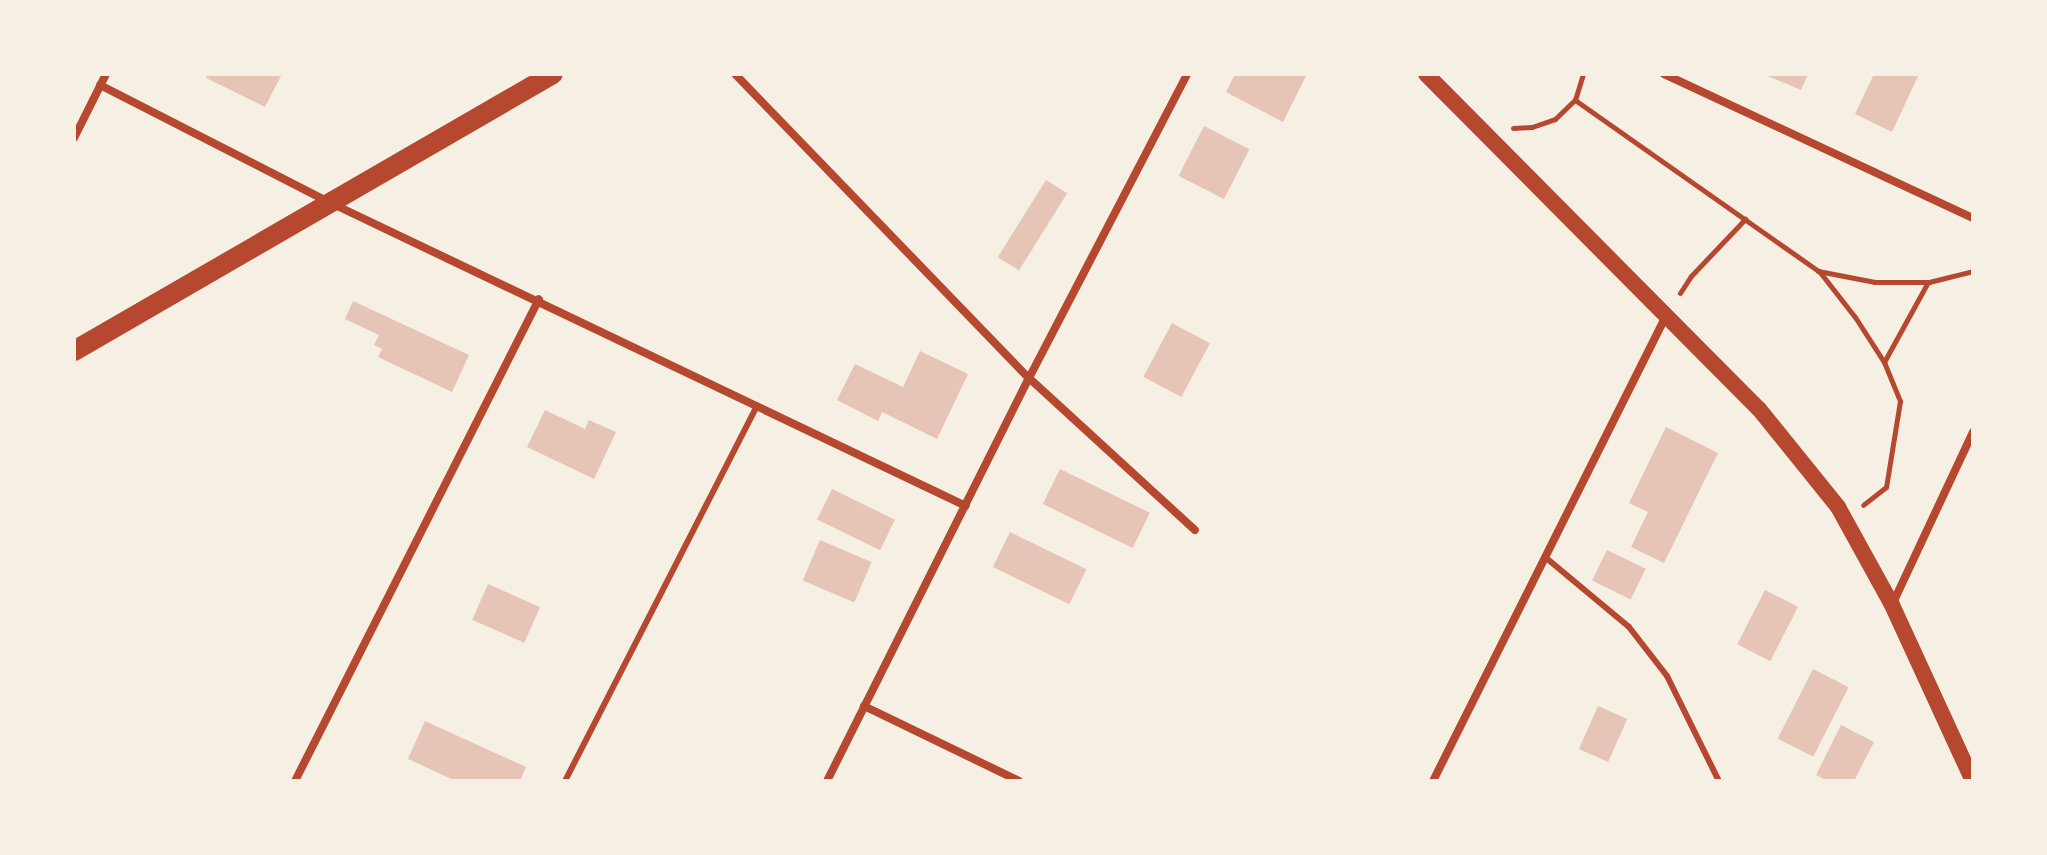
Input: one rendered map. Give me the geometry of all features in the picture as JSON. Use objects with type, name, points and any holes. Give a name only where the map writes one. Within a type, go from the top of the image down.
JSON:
[{"type":"main road","points":[[74,351],[333,204],[553,74]]},
{"type":"main road","points":[[1426,74],[1665,318],[1759,409],[1838,507],[1892,605],[1973,781]]},
{"type":"street","points":[[74,138],[106,74]]},
{"type":"street","points":[[735,74],[1029,378],[1195,530]]},
{"type":"street","points":[[827,781],[1029,378],[1187,74]]},
{"type":"street","points":[[1664,74],[1973,218]]},
{"type":"street","points":[[100,85],[333,204],[539,299],[966,506]]},
{"type":"street","points":[[295,781],[539,299]]},
{"type":"street","points":[[1433,781],[1665,318]]},
{"type":"street","points":[[1892,605],[1973,432]]},
{"type":"street","points":[[864,706],[1019,781]]},
{"type":"lane","points":[[565,781],[757,405]]},
{"type":"lane","points":[[1545,557],[1629,627],[1667,676],[1719,781]]},
{"type":"path","points":[[1480,128],[1532,127],[1555,119],[1575,100],[1583,74]]},
{"type":"path","points":[[1575,100],[1818,271],[1855,317],[1884,362],[1900,401],[1886,487]]},
{"type":"path","points":[[1665,318],[1691,276],[1745,219]]},
{"type":"path","points":[[1818,271],[1875,282],[1929,282],[1973,271]]},
{"type":"path","points":[[1884,362],[1929,282]]},
{"type":"building","points":[[208,74],[282,74],[265,107],[206,78]]},
{"type":"building","points":[[1235,74],[1307,74],[1283,122],[1226,92]]},
{"type":"building","points":[[1763,74],[1808,74],[1801,90]]},
{"type":"building","points":[[1874,74],[1919,74],[1892,132],[1855,114]]},
{"type":"building","points":[[1204,126],[1249,149],[1224,199],[1179,176]]},
{"type":"building","points":[[1046,180],[1067,193],[1019,270],[998,257]]},
{"type":"building","points":[[353,301],[469,355],[452,392],[378,357],[382,349],[374,345],[379,335],[345,319]]},
{"type":"building","points":[[1172,323],[1210,343],[1181,397],[1143,377]]},
{"type":"building","points":[[920,351],[968,374],[937,439],[882,412],[878,421],[837,400],[855,364],[903,387]]},
{"type":"building","points":[[545,410],[585,429],[589,420],[616,432],[594,479],[527,447]]},
{"type":"building","points":[[1666,427],[1718,453],[1664,563],[1631,547],[1648,512],[1629,503]]},
{"type":"building","points":[[1060,469],[1150,513],[1133,548],[1043,504]]},
{"type":"building","points":[[832,489],[895,520],[880,550],[817,520]]},
{"type":"building","points":[[1010,532],[1086,569],[1069,604],[993,567]]},
{"type":"building","points":[[820,540],[872,562],[854,602],[803,581]]},
{"type":"building","points":[[1607,550],[1646,569],[1631,599],[1592,581]]},
{"type":"building","points":[[488,584],[540,607],[524,643],[472,620]]},
{"type":"building","points":[[1765,590],[1798,607],[1770,661],[1737,644]]},
{"type":"building","points":[[1813,669],[1849,687],[1813,757],[1778,738]]},
{"type":"building","points":[[1598,706],[1627,719],[1608,762],[1579,749]]},
{"type":"building","points":[[425,721],[526,767],[520,781],[456,781],[408,759]]},
{"type":"building","points":[[1841,725],[1874,742],[1854,781],[1828,781],[1816,775]]}]
